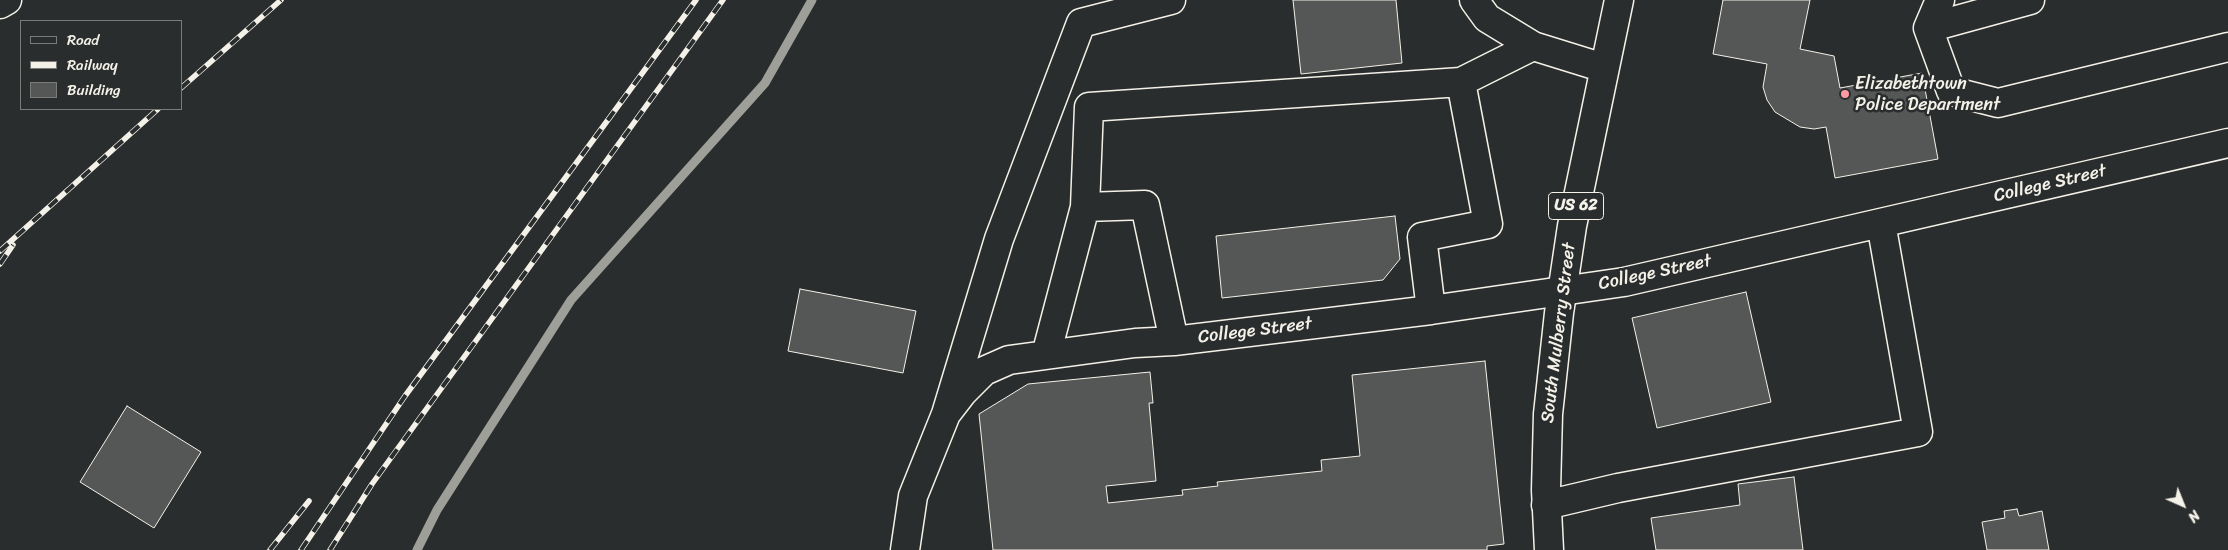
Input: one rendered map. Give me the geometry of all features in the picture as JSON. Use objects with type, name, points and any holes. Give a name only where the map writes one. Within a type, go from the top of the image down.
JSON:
[{"type":"street","points":[[0,4],[7,0]]},
{"type":"street","points":[[905,550],[914,496],[946,414],[999,239],[1082,23],[1170,0]]},
{"type":"street","points":[[1474,0],[1487,18],[1533,46],[1604,68]]},
{"type":"street","name":"South Mulberry Street","points":[[1549,550],[1546,505],[1548,414],[1559,313],[1572,226],[1619,0]]},
{"type":"street","points":[[1940,0],[1928,28],[1951,91],[1998,103],[2228,47]]},
{"type":"street","points":[[1928,28],[2030,0]]},
{"type":"street","points":[[1046,355],[1085,207],[1089,107],[1461,82],[1533,46]]},
{"type":"street","points":[[1431,310],[1422,237],[1488,224],[1461,82]]},
{"type":"street","name":"College Street","points":[[946,414],[963,392],[984,371],[1009,360],[1135,343],[1174,341],[1431,310],[1624,282],[2228,143]]},
{"type":"street","points":[[1085,207],[1145,205],[1174,341]]},
{"type":"street","points":[[1546,505],[1618,488],[1918,432],[1881,223]]},
{"type":"building","points":[[1293,0],[1396,0],[1402,63],[1301,74]]},
{"type":"building","name":"Elizabethtown Police Department","points":[[1723,0],[1810,0],[1800,49],[1834,56],[1840,88],[1922,73],[1938,159],[1835,178],[1826,127],[1814,129],[1800,127],[1775,112],[1767,100],[1763,87],[1767,64],[1713,54]]},
{"type":"building","points":[[1395,216],[1400,259],[1383,280],[1222,298],[1216,236]]},
{"type":"building","points":[[800,289],[916,311],[903,373],[788,351]]},
{"type":"building","points":[[1746,292],[1771,402],[1657,428],[1632,318]]},
{"type":"building","points":[[1485,361],[1504,544],[1487,546],[1487,550],[993,550],[979,414],[1028,384],[1150,372],[1153,403],[1149,403],[1156,481],[1106,486],[1108,503],[1183,495],[1182,490],[1218,486],[1217,482],[1322,471],[1321,460],[1360,456],[1352,375]]},
{"type":"building","points":[[127,406],[201,452],[154,528],[80,482]]},
{"type":"building","points":[[1794,477],[1803,550],[1656,550],[1651,518],[1740,505],[1738,484]]},
{"type":"building","points":[[2017,509],[2019,516],[2042,511],[2049,550],[1987,550],[1982,522],[2005,518],[2004,511]]},
{"type":"waterway","points":[[417,550],[437,510],[571,300],[765,83],[812,0]]},
{"type":"railway","points":[[182,87],[281,0]]},
{"type":"railway","points":[[301,550],[405,396],[696,0]]},
{"type":"railway","points":[[330,550],[372,484],[723,0]]},
{"type":"railway","points":[[0,251],[157,110]]},
{"type":"railway","points":[[0,264],[13,245]]},
{"type":"railway","points":[[270,550],[309,501]]},
{"type":"place","name":"Elizabethtown Police Department","points":[[1845,94]]}]
